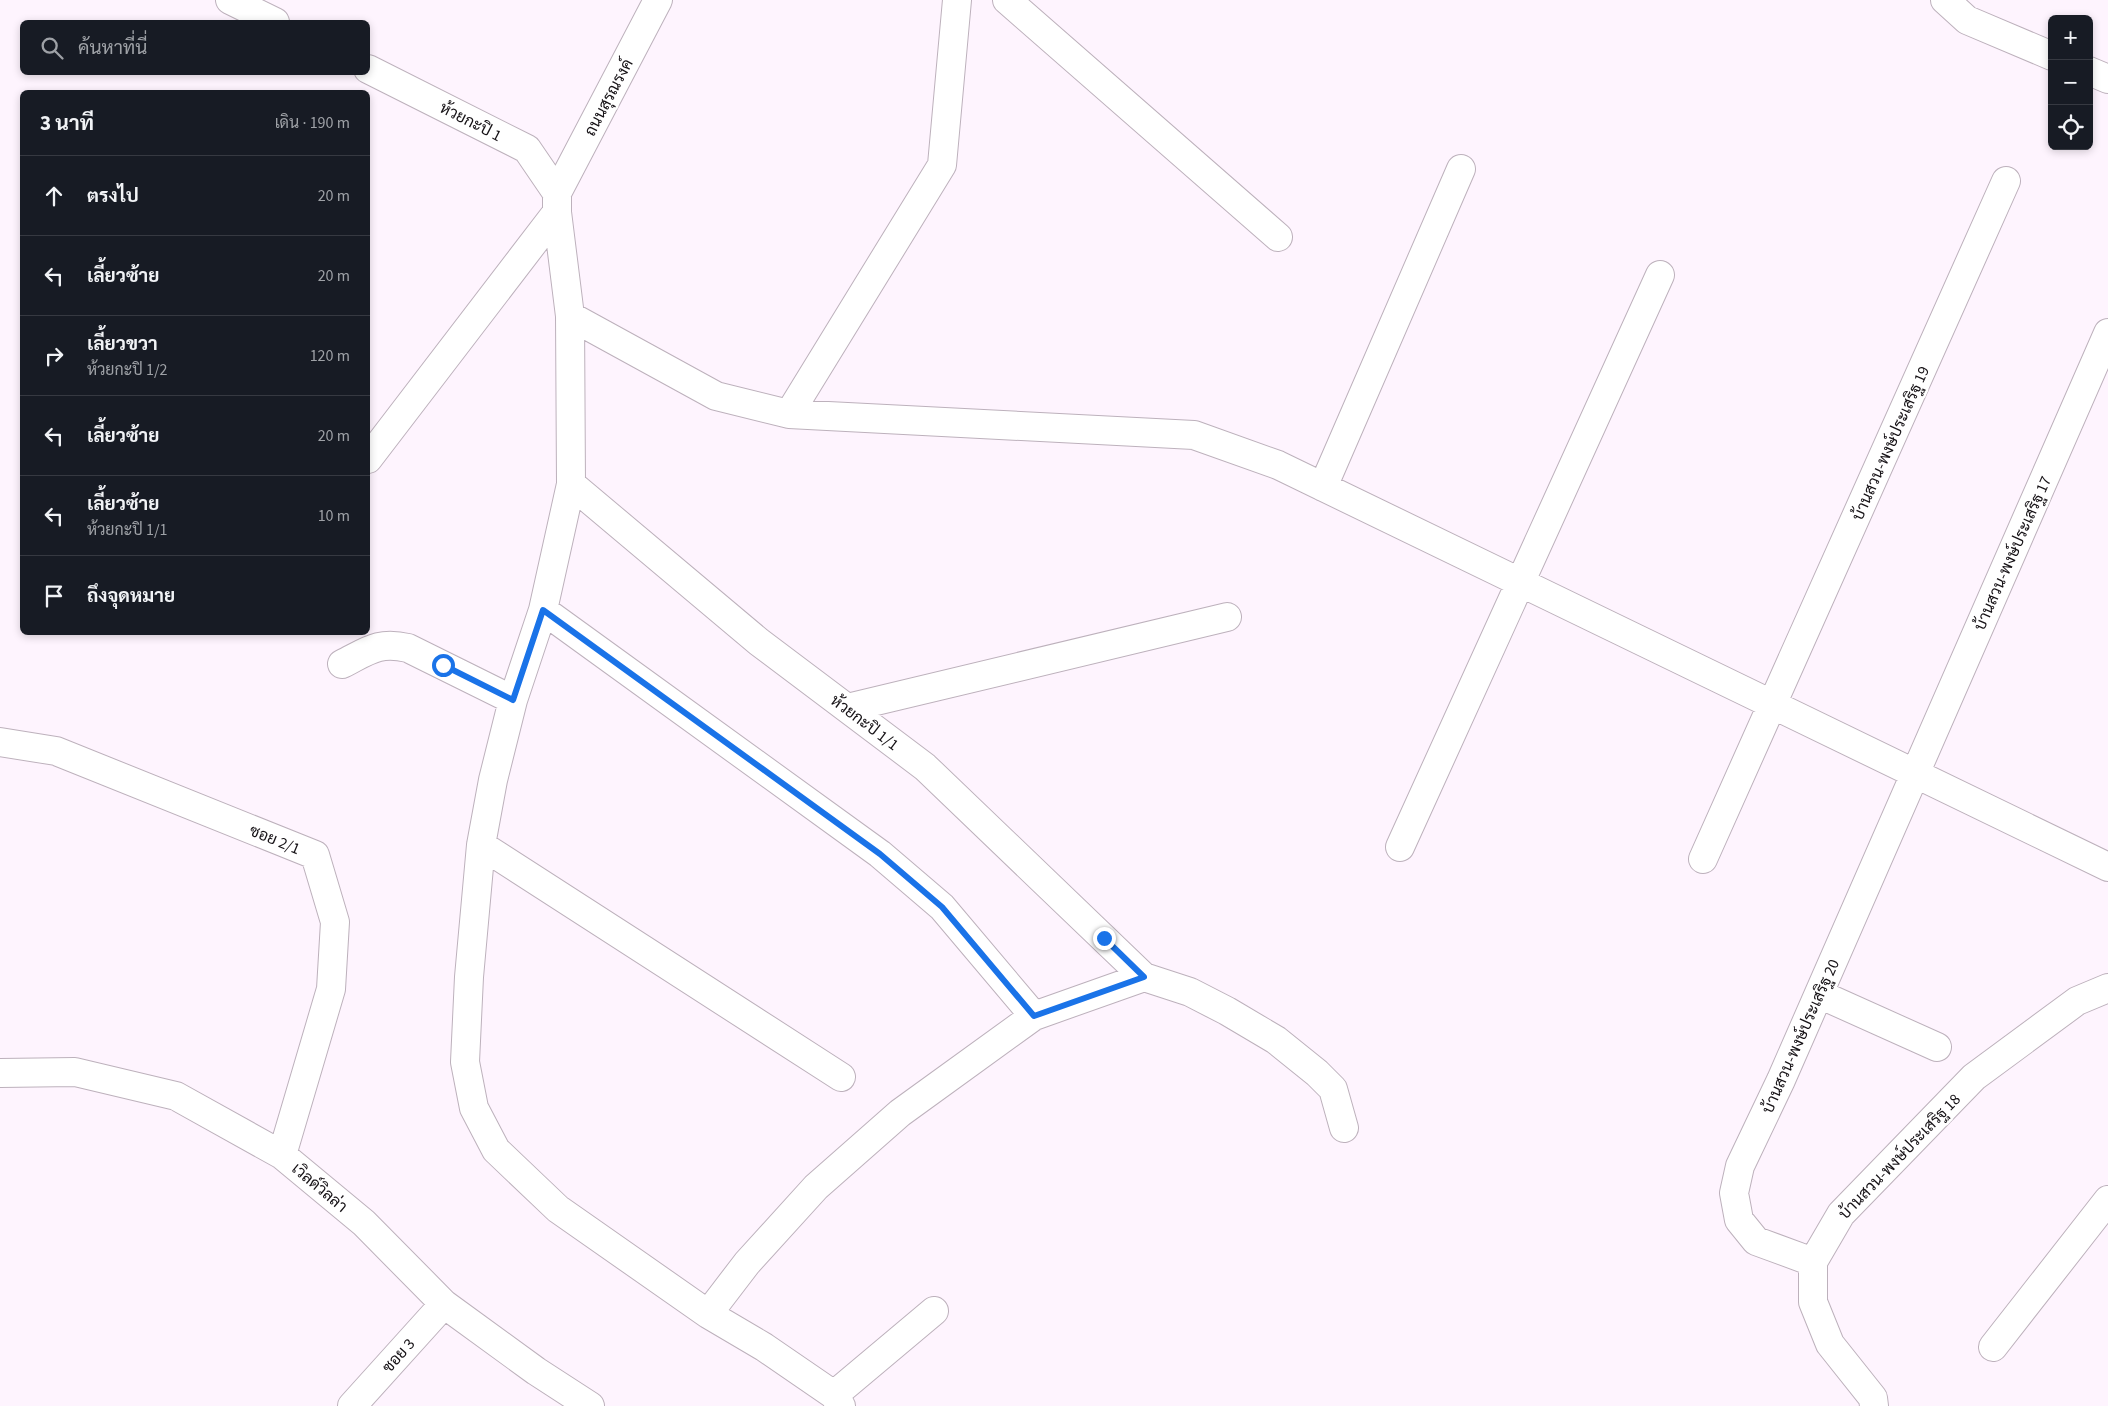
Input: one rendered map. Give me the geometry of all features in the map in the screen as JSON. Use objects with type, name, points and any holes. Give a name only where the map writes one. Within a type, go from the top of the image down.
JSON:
[{"type":"street","points":[[230,0],[271,20]]},
{"type":"street","name":"ถนนสุรณรงค์","points":[[370,456],[557,203],[658,0]]},
{"type":"street","points":[[789,414],[942,165],[957,0]]},
{"type":"street","points":[[1007,0],[1278,237]]},
{"type":"street","points":[[1945,0],[1967,20],[2048,54]]},
{"type":"street","name":"ห้วยกะปิ 1","points":[[370,70],[527,149],[557,203]]},
{"type":"street","points":[[2093,73],[2108,79]]},
{"type":"street","points":[[1323,487],[1461,169]]},
{"type":"street","name":"บ้านสวน-พงษ์ประเสริฐ 19","points":[[1703,859],[1774,705],[2006,181]]},
{"type":"street","points":[[557,203],[570,316],[571,484],[543,610],[513,700],[493,780],[481,845],[469,977],[465,1062],[474,1108],[496,1150],[558,1209],[708,1314],[764,1347],[838,1401],[934,1311]]},
{"type":"street","points":[[1400,847],[1660,275]]},
{"type":"street","points":[[570,316],[716,396],[789,414],[1194,435],[1278,465],[2108,867]]},
{"type":"street","name":"บ้านสวน-พงษ์ประเสริฐ 17","points":[[1915,774],[2108,333]]},
{"type":"street","name":"ห้วยกะปิ 1/1","points":[[571,484],[759,642],[925,767],[1144,977]]},
{"type":"street","points":[[543,610],[880,854],[942,907],[1034,1016]]},
{"type":"street","points":[[847,708],[1227,617]]},
{"type":"street","points":[[342,664],[378,645],[392,644],[408,648],[513,700]]},
{"type":"street","name":"ซอย 2/1","points":[[0,742],[56,751],[315,855],[335,922],[331,989],[282,1155]]},
{"type":"street","name":"บ้านสวน-พงษ์ประเสริฐ 20","points":[[1813,1262],[1756,1241],[1739,1220],[1734,1193],[1740,1166],[1781,1080],[1915,774]]},
{"type":"street","points":[[481,845],[841,1077]]},
{"type":"street","points":[[708,1314],[746,1263],[816,1187],[900,1113],[1034,1016],[1144,977],[1190,992],[1276,1040],[1317,1073],[1332,1089],[1344,1128]]},
{"type":"street","name":"บ้านสวน-พงษ์ประเสริฐ 18","points":[[1813,1262],[1841,1214],[1974,1077],[2076,1001],[2108,988]]},
{"type":"street","points":[[1819,994],[1937,1047]]},
{"type":"street","name":"เวิลด์วิลล่า","points":[[0,1073],[75,1072],[176,1096],[282,1155],[364,1223],[444,1304],[536,1371],[590,1406]]},
{"type":"street","points":[[1993,1347],[2106,1205]]},
{"type":"street","points":[[1813,1262],[1813,1302],[1830,1344],[1873,1398],[1874,1406]]},
{"type":"street","name":"ซอย 3","points":[[352,1406],[444,1304]]},
{"type":"route","points":[[443,665],[513,700],[543,610],[880,854],[942,907],[1034,1016],[1144,977],[1104,938]]}]
